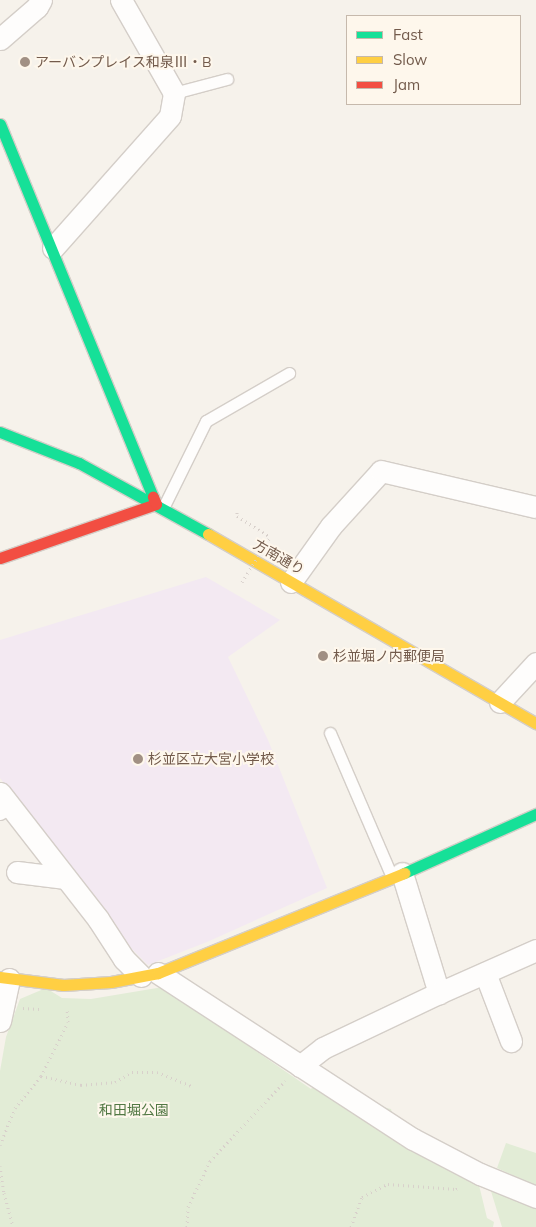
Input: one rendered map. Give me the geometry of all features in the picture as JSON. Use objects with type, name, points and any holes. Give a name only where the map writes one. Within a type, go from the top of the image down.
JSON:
[{"type":"street","points":[[0,39],[37,7],[42,0]]},
{"type":"street","points":[[53,248],[170,116],[174,94],[121,0]]},
{"type":"street","points":[[0,124],[160,506],[0,558]]},
{"type":"street","name":"方南通り","points":[[0,432],[78,463],[160,506],[536,723]]},
{"type":"street","points":[[291,582],[332,526],[381,471],[536,507]]},
{"type":"street","points":[[500,702],[536,663]]},
{"type":"street","points":[[4,805],[98,919],[124,959],[300,1066],[413,1139],[480,1174],[536,1196]]},
{"type":"street","points":[[2,1014],[4,978],[63,985],[111,982],[149,975],[397,875],[536,814]]},
{"type":"street","points":[[18,872],[66,878]]},
{"type":"street","points":[[397,875],[439,993]]},
{"type":"street","points":[[300,1066],[323,1048],[536,950]]},
{"type":"street","points":[[484,973],[511,1041]]},
{"type":"lane","points":[[174,94],[227,80]]},
{"type":"lane","points":[[160,506],[206,421],[289,373]]},
{"type":"lane","points":[[330,734],[397,875]]},
{"type":"path","points":[[237,512],[236,516],[270,537],[242,582]]},
{"type":"path","points":[[0,1146],[15,1108],[41,1076],[68,1022],[63,985]]},
{"type":"path","points":[[2,1014],[40,1010]]},
{"type":"path","points":[[58,1011],[68,1012]]},
{"type":"path","points":[[188,1227],[188,1208],[210,1161],[300,1066]]},
{"type":"path","points":[[41,1076],[81,1085],[115,1082],[132,1072],[157,1072],[192,1086]]},
{"type":"path","points":[[0,1166],[4,1193],[13,1227]]},
{"type":"path","points":[[351,1227],[362,1197],[388,1184],[456,1189],[480,1174]]},
{"type":"shaded area","name":"杉並区立大宮小学校","points":[[206,577],[280,620],[228,657],[268,740],[327,888],[207,942],[148,965],[118,935],[0,778],[0,640]]},
{"type":"green space","name":"和田堀公園","points":[[163,987],[311,1089],[323,1072],[365,1103],[391,1109],[400,1145],[478,1181],[487,1218],[494,1222],[493,1227],[0,1227],[0,1071],[6,1037],[20,999],[46,988],[62,998],[91,999]]},
{"type":"green space","points":[[506,1143],[536,1153],[536,1186],[497,1168]]},
{"type":"green space","points":[[490,1188],[536,1208],[536,1227],[502,1227]]},
{"type":"traffic: fast","points":[[0,124],[153,497]]},
{"type":"traffic: fast","points":[[0,432],[79,463],[208,534]]},
{"type":"traffic: fast","points":[[404,873],[536,814]]},
{"type":"traffic: slow","points":[[208,534],[536,723]]},
{"type":"traffic: slow","points":[[0,977],[63,985],[111,982],[158,973],[404,873]]},
{"type":"traffic: jam","points":[[0,558],[156,504],[153,497]]},
{"type":"place","name":"アーバンプレイス和泉Ⅲ・B","points":[[25,62]]},
{"type":"place","name":"杉並堀ノ内郵便局","points":[[323,656]]},
{"type":"place","name":"杉並区立大宮小学校","points":[[138,759]]}]
